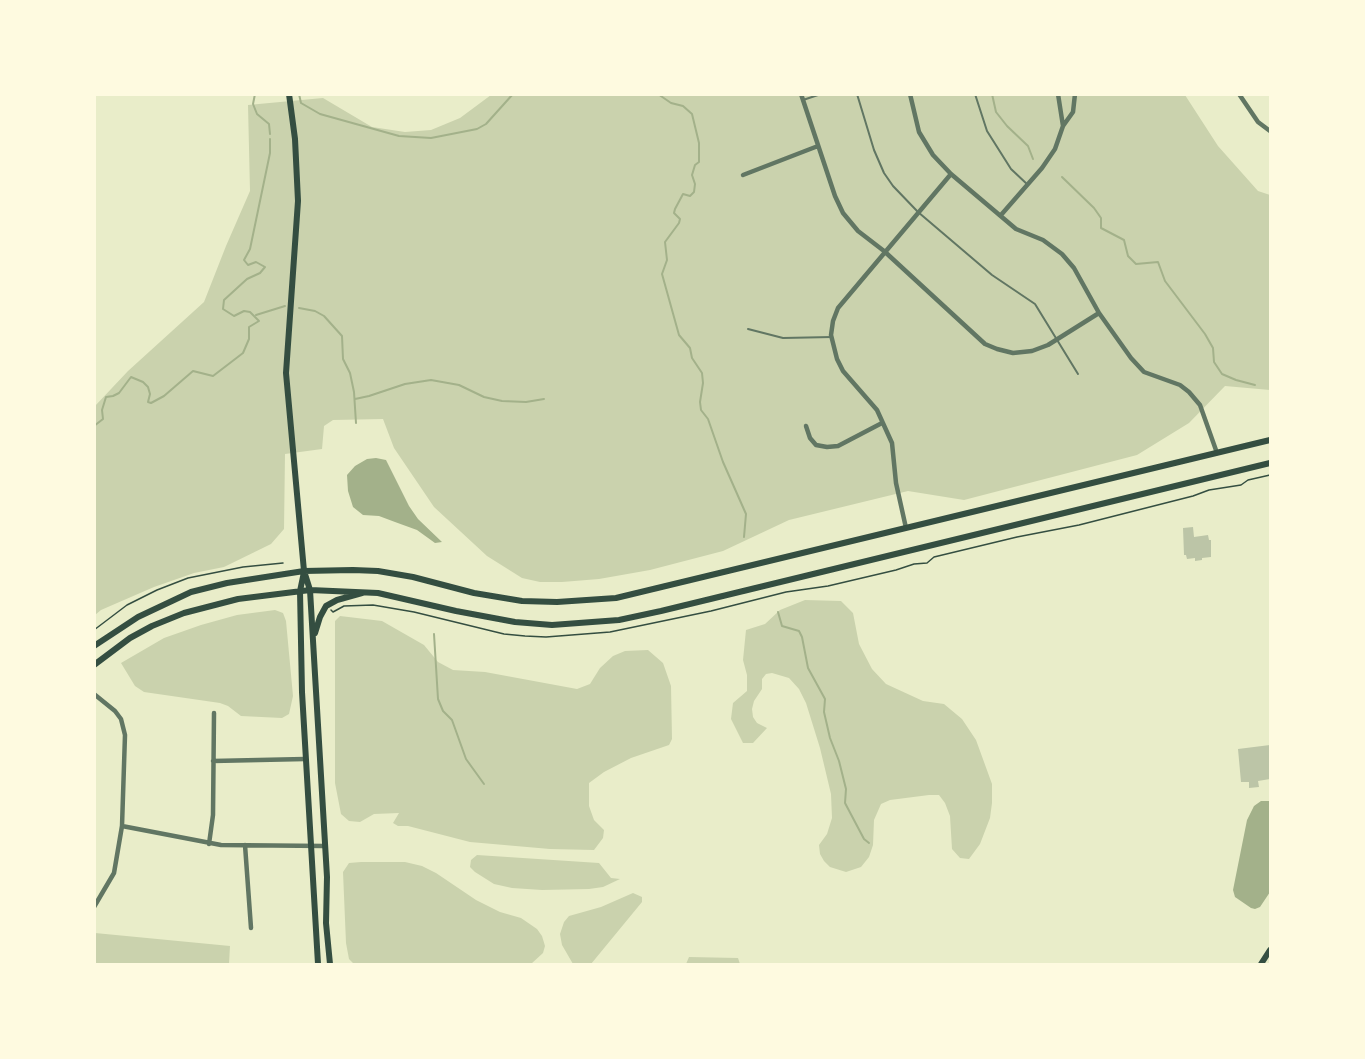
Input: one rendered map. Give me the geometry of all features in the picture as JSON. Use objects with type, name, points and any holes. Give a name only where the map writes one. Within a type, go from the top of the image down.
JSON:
[{"type":"main road","points":[[289,94],[296,139],[298,201],[286,373],[304,571],[310,590],[326,846],[326,923],[330,964]]},
{"type":"main road","points":[[94,646],[130,621],[191,592],[237,581],[304,571],[378,571],[413,577],[474,593],[522,601],[557,602],[616,598],[1270,440]]},
{"type":"main road","points":[[94,665],[130,638],[184,613],[238,599],[310,590],[369,591],[507,621],[552,625],[619,620],[1270,463]]},
{"type":"main road","points":[[304,571],[300,591],[305,759],[318,964]]},
{"type":"main road","points":[[313,652],[316,628],[326,606],[337,600],[369,591]]},
{"type":"main road","points":[[1261,964],[1270,950]]},
{"type":"street","points":[[801,94],[835,196],[843,213],[858,231],[884,251],[985,344],[1013,353],[1032,351],[1057,339],[1099,313]]},
{"type":"street","points":[[910,94],[919,132],[933,155],[951,174],[1016,229],[1043,240],[1062,254],[1074,267],[1099,313],[1131,358],[1144,372],[1180,385],[1200,405],[1217,453]]},
{"type":"street","points":[[1058,94],[1063,126]]},
{"type":"street","points":[[1001,215],[1028,185],[1055,149],[1063,126],[1073,112],[1075,94]]},
{"type":"street","points":[[1239,94],[1258,122],[1270,130]]},
{"type":"street","points":[[743,175],[818,146]]},
{"type":"street","points":[[906,528],[896,483],[892,443],[877,410],[843,371],[837,359],[832,337],[833,321],[838,308],[951,174]]},
{"type":"street","points":[[806,426],[810,438],[816,445],[827,447],[838,446],[882,423]]},
{"type":"street","points":[[94,694],[115,711],[124,726],[125,735],[122,826],[114,873],[94,907]]},
{"type":"street","points":[[209,844],[213,815],[214,713]]},
{"type":"street","points":[[213,761],[305,759]]},
{"type":"street","points":[[122,826],[209,844],[326,846]]},
{"type":"street","points":[[245,845],[251,928]]},
{"type":"lane","points":[[803,100],[822,94]]},
{"type":"lane","points":[[857,94],[874,150],[884,173],[898,193],[1004,284],[1035,304],[1078,374]]},
{"type":"lane","points":[[975,94],[987,131],[1011,169],[1028,185]]},
{"type":"lane","points":[[748,329],[783,338],[832,337]]},
{"type":"path","points":[[94,630],[127,604],[188,578],[243,567],[283,563]]},
{"type":"shaded area","points":[[491,95],[1185,95],[1218,146],[1258,191],[1270,195],[1270,390],[1225,386],[1189,423],[1137,455],[964,500],[908,491],[789,520],[723,551],[650,570],[599,579],[562,582],[540,582],[522,578],[487,556],[434,507],[394,448],[383,419],[333,420],[324,426],[322,449],[285,454],[284,529],[271,544],[224,567],[194,573],[154,587],[101,610],[95,615],[95,406],[128,371],[204,302],[250,191],[248,105],[323,98],[372,127],[405,132],[431,130],[460,118]]},
{"type":"shaded area","points":[[367,459],[386,460],[409,506],[418,519],[442,542],[435,543],[417,530],[379,516],[363,515],[353,507],[348,491],[347,475],[355,466]]},
{"type":"shaded area","points":[[805,600],[841,601],[853,613],[859,644],[872,669],[886,684],[923,701],[944,704],[962,719],[976,740],[992,784],[992,803],[990,818],[980,844],[969,859],[960,858],[952,849],[950,816],[945,803],[939,795],[929,795],[890,800],[881,804],[874,820],[873,845],[869,857],[861,867],[846,872],[830,867],[824,861],[819,845],[827,834],[832,818],[831,794],[806,703],[799,689],[789,678],[772,673],[766,674],[762,679],[762,689],[752,709],[757,723],[767,728],[753,743],[743,743],[731,719],[733,703],[747,691],[747,675],[743,660],[746,630],[765,624],[780,610]]},
{"type":"shaded area","points":[[275,610],[283,613],[286,621],[293,696],[289,714],[282,718],[241,716],[220,703],[144,692],[135,686],[121,663],[164,638],[201,625],[237,615]]},
{"type":"shaded area","points":[[340,616],[382,621],[424,645],[438,662],[453,670],[485,672],[577,689],[590,684],[600,668],[613,656],[625,651],[648,650],[663,663],[671,686],[672,739],[669,745],[631,758],[589,783],[589,806],[594,820],[604,830],[603,838],[594,850],[550,849],[470,842],[408,826],[398,826],[393,823],[399,813],[374,814],[360,822],[349,821],[341,814],[335,783],[335,621]]},
{"type":"shaded area","points":[[1261,801],[1270,801],[1270,892],[1260,907],[1255,909],[1235,897],[1233,890],[1247,820],[1254,806]]},
{"type":"shaded area","points":[[477,855],[599,863],[611,878],[620,879],[603,887],[589,889],[512,888],[494,884],[475,872],[470,867],[471,860]]},
{"type":"shaded area","points":[[405,862],[422,866],[436,873],[476,900],[500,912],[521,918],[537,929],[545,946],[543,953],[531,964],[354,964],[349,959],[346,943],[343,872],[349,863]]},
{"type":"shaded area","points":[[633,893],[642,897],[642,902],[591,964],[573,964],[562,945],[560,934],[569,916],[601,907]]},
{"type":"shaded area","points":[[95,933],[230,946],[229,964],[95,964]]},
{"type":"shaded area","points":[[689,957],[738,958],[740,964],[686,964]]},
{"type":"building","points":[[1193,527],[1194,537],[1208,535],[1211,540],[1211,557],[1195,561],[1195,558],[1187,559],[1184,555],[1183,528]]},
{"type":"building","points":[[1270,745],[1270,779],[1258,781],[1259,787],[1249,788],[1249,782],[1241,782],[1238,749]]},
{"type":"waterway","points":[[255,94],[253,104],[257,114],[269,124],[270,134]]},
{"type":"waterway","points":[[299,94],[301,103],[320,114],[399,136],[431,138],[477,129],[486,124],[513,94]]},
{"type":"waterway","points":[[658,94],[671,103],[683,106],[692,114],[699,143],[699,162],[695,165],[692,175],[695,184],[694,192],[690,196],[683,194],[675,209],[674,213],[680,219],[665,242],[667,260],[662,274],[679,335],[690,348],[692,358],[702,373],[701,410],[708,419],[723,462],[746,514],[744,537]]},
{"type":"waterway","points":[[992,94],[996,112],[1028,146],[1033,159]]},
{"type":"waterway","points":[[94,426],[103,419],[102,410],[106,397],[119,393],[131,377],[148,387],[150,394],[148,402],[151,403],[164,396],[193,371],[213,376],[243,353],[249,339],[249,327],[259,321],[250,312],[244,311],[234,316],[223,309],[224,300],[247,279],[260,273],[265,267],[256,262],[248,265],[244,260],[250,249],[270,153],[270,139]]},
{"type":"waterway","points":[[1062,177],[1094,208],[1101,218],[1101,228],[1124,240],[1128,256],[1136,264],[1158,262],[1165,281],[1205,334],[1213,348],[1214,362],[1222,374],[1255,385]]},
{"type":"waterway","points":[[256,315],[285,306]]},
{"type":"waterway","points":[[299,308],[315,311],[324,316],[342,336],[343,359],[350,373],[354,392],[356,423]]},
{"type":"waterway","points":[[355,399],[405,384],[431,380],[459,385],[484,397],[502,401],[526,402],[544,399]]},
{"type":"waterway","points":[[778,612],[782,626],[799,631],[802,637],[808,668],[825,699],[824,712],[830,738],[846,789],[845,803],[864,839],[869,843]]},
{"type":"waterway","points":[[434,634],[438,699],[443,711],[452,720],[466,759],[484,784]]}]
